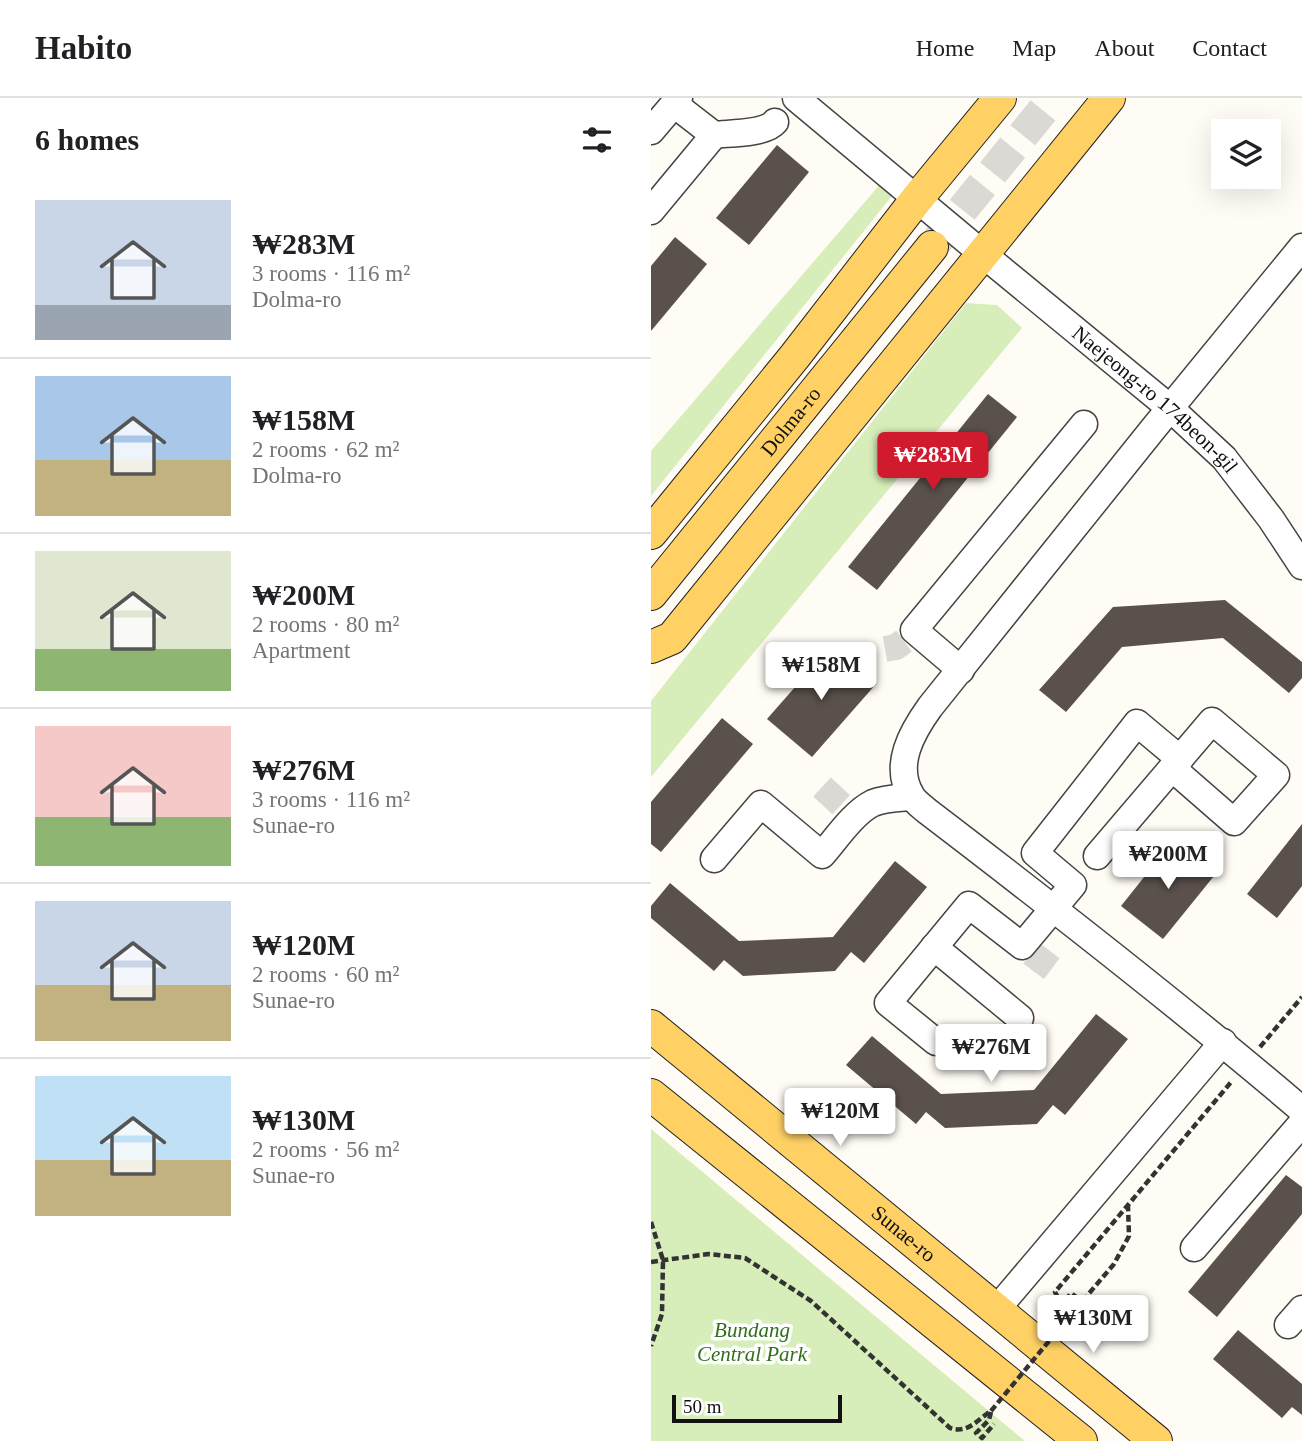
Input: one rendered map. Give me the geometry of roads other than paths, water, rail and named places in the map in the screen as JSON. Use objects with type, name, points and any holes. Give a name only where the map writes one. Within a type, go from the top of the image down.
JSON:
[{"type":"main road","points":[[651,533],[1000,98]]},
{"type":"main road","points":[[651,647],[673,638],[1109,98]]},
{"type":"main road","name":"Dolma-ro","points":[[651,594],[932,247]]},
{"type":"main road","name":"Sunae-ro","points":[[651,1026],[1156,1441]]},
{"type":"main road","points":[[651,1096],[1081,1441]]},
{"type":"street","name":"Naejeong-ro 174beon-gil","points":[[796,98],[983,256],[1170,408],[1224,458],[1271,519],[1302,566]]},
{"type":"street","points":[[651,131],[677,101],[714,135]]},
{"type":"street","points":[[651,211],[714,135],[762,130],[775,122]]},
{"type":"street","points":[[1302,247],[919,723],[904,758],[904,778],[911,797],[1223,1042],[1302,1110]]},
{"type":"street","points":[[961,670],[909,635],[1084,424]]},
{"type":"street","points":[[936,1042],[888,1003],[969,905],[1027,949],[1073,885],[1035,853],[1137,723],[1176,763],[1097,856]]},
{"type":"street","points":[[714,859],[761,804],[822,855],[851,813],[860,812],[873,803],[911,797]]},
{"type":"street","points":[[934,947],[1020,1018]]},
{"type":"street","points":[[996,1310],[1223,1042]]},
{"type":"street","points":[[1194,1248],[1302,1123]]},
{"type":"tunnel","points":[[932,247],[1053,98]]},
{"type":"tunnel","points":[[885,649],[896,647],[904,641]]},
{"type":"tunnel","points":[[822,787],[846,809]]},
{"type":"tunnel","points":[[1031,953],[1059,974]]},
{"type":"park label","name":"Bundang Central Park","points":[[752,1342]]}]
